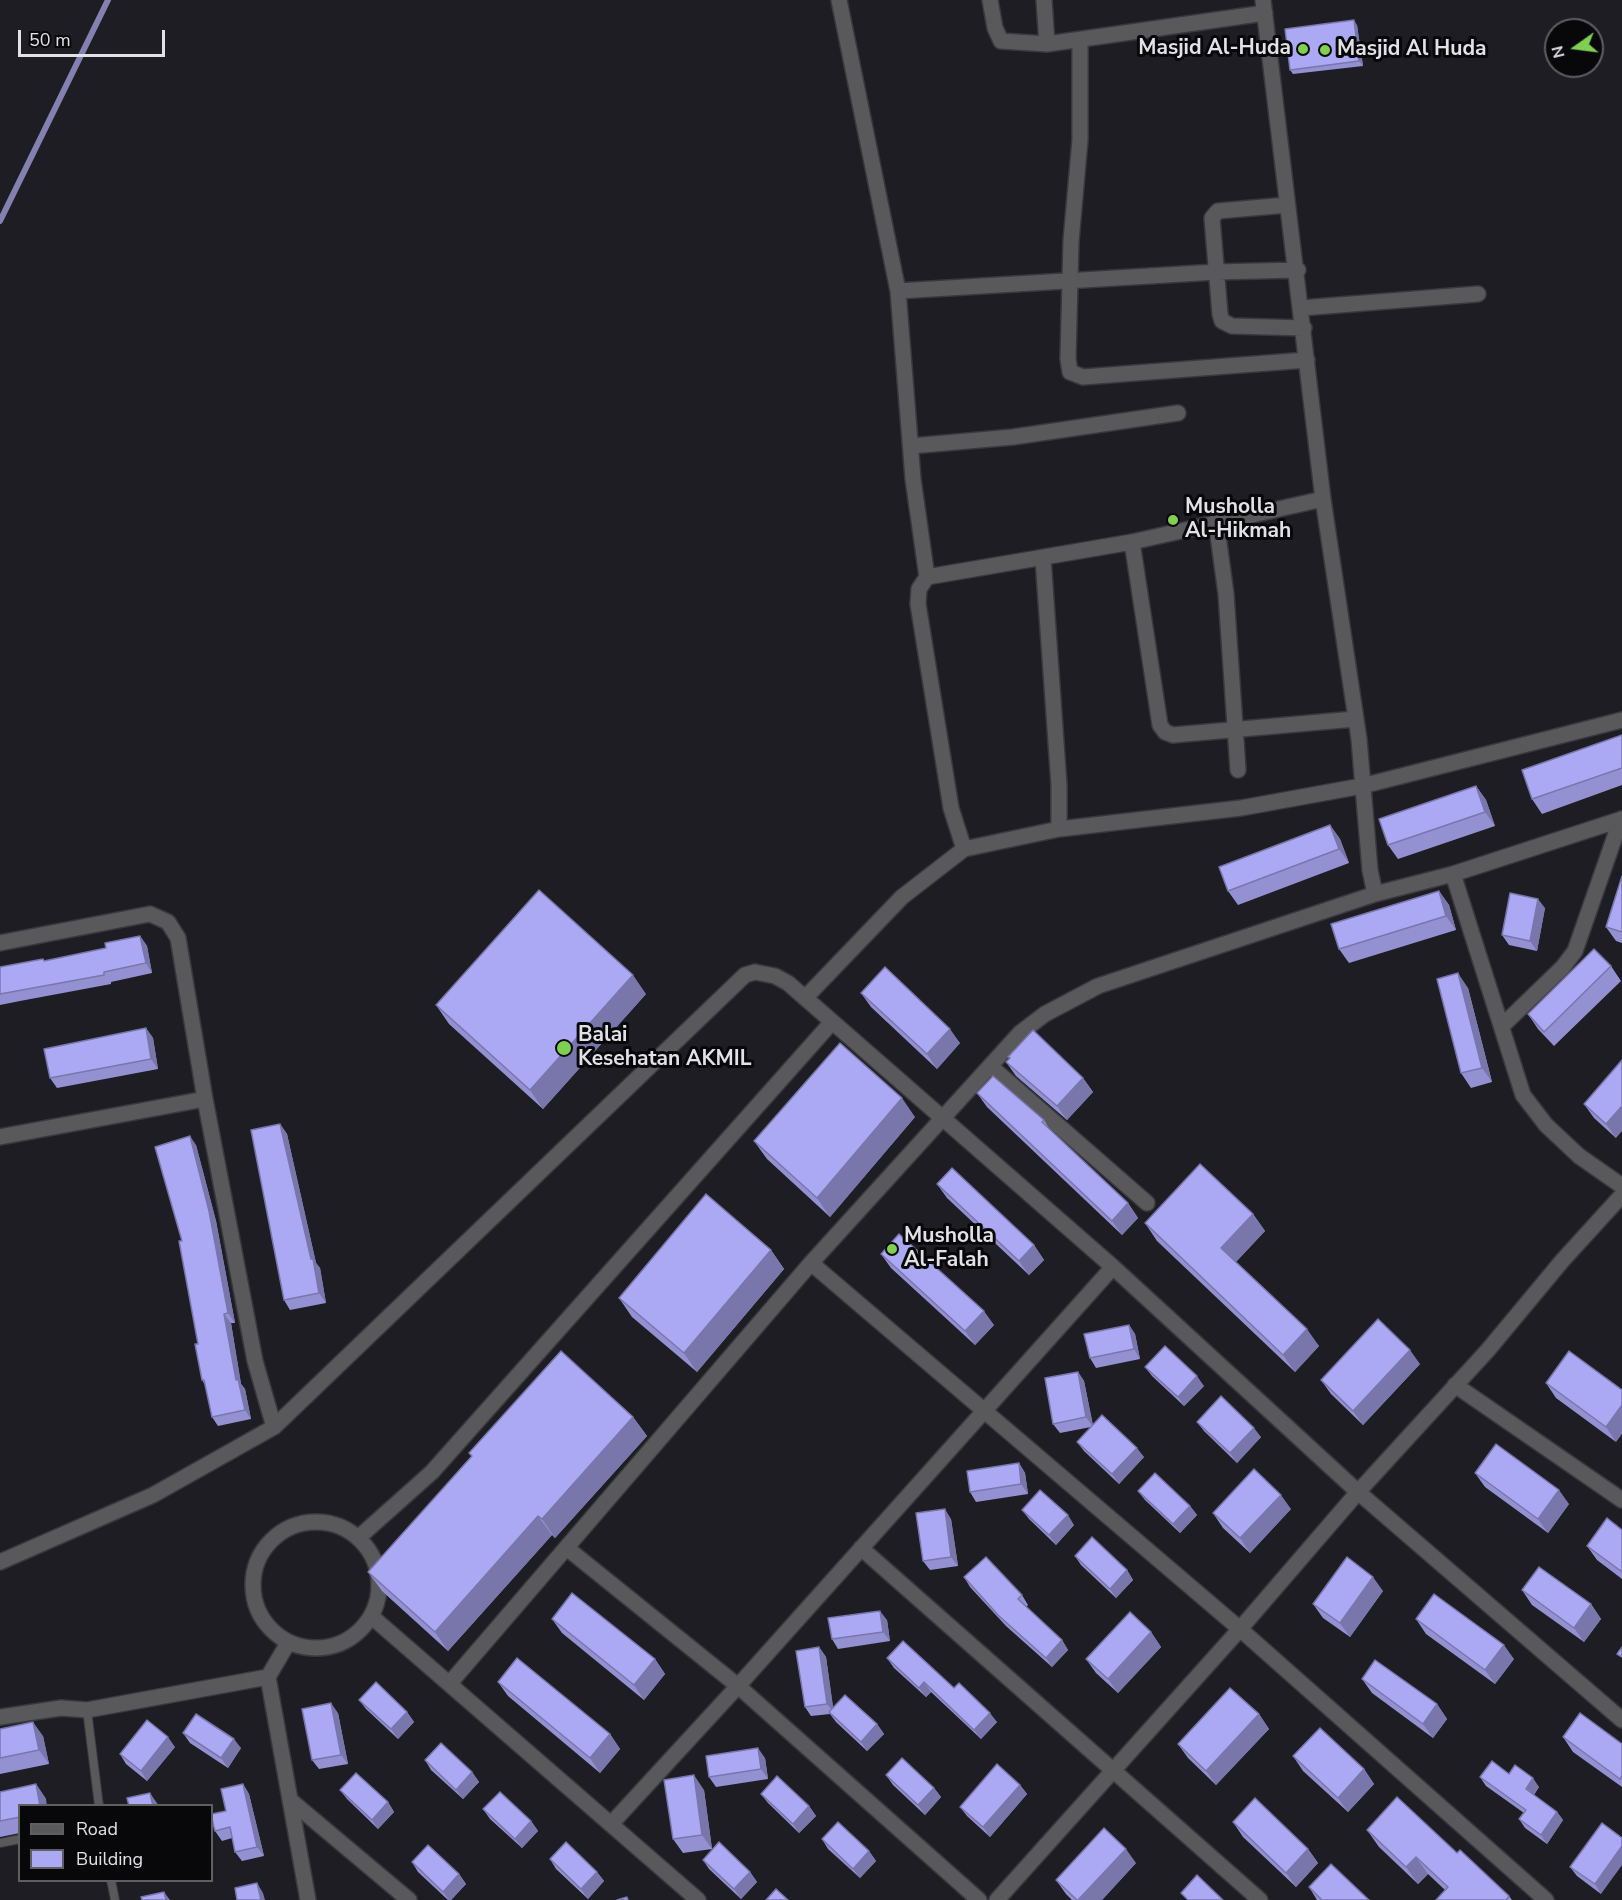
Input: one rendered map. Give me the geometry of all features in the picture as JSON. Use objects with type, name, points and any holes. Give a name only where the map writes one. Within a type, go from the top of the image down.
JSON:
[{"type":"street","points":[[990,0],[995,28],[1001,41],[1047,44],[1264,7],[1287,205],[1298,270],[1323,499],[1359,739],[1370,870],[1375,894]]},
{"type":"street","points":[[1044,0],[1047,44]]},
{"type":"street","points":[[840,1],[898,291],[911,446],[927,578],[919,589],[918,604],[951,808],[961,842]]},
{"type":"street","points":[[1080,40],[1080,140],[1071,241],[1068,359],[1070,372],[1083,377],[1307,360]]},
{"type":"street","points":[[1287,205],[1214,214],[1212,218],[1220,315],[1227,325],[1304,328]]},
{"type":"street","points":[[898,291],[1216,272],[1298,270]]},
{"type":"street","points":[[1301,308],[1478,294]]},
{"type":"street","points":[[911,446],[1014,437],[1178,413]]},
{"type":"street","points":[[927,578],[1132,542],[1216,521],[1323,499]]},
{"type":"street","points":[[1216,521],[1226,594],[1238,770]]},
{"type":"street","points":[[1132,542],[1162,729],[1173,735],[1355,719]]},
{"type":"street","points":[[1043,558],[1059,785],[1059,829]]},
{"type":"street","points":[[805,998],[902,897],[961,842],[1241,808],[1622,720]]},
{"type":"street","points":[[450,1683],[811,1263],[1020,1033],[1045,1014],[1098,986],[1375,894],[1453,874],[1622,819]]},
{"type":"street","points":[[1502,1026],[1563,967],[1575,951],[1622,819]]},
{"type":"street","points":[[1453,874],[1523,1095],[1546,1125],[1579,1156],[1622,1186]]},
{"type":"street","points":[[0,943],[150,914],[168,922],[178,938],[205,1099],[255,1361],[274,1427]]},
{"type":"street","points":[[0,1562],[153,1496],[274,1427],[745,975],[755,972],[782,980],[805,998],[1113,1267],[1358,1492],[1622,1720]]},
{"type":"street","points":[[358,1538],[432,1472],[832,1022]]},
{"type":"street","points":[[990,1066],[1147,1203]]},
{"type":"street","points":[[0,1137],[205,1099]]},
{"type":"street","points":[[997,1900],[1358,1492],[1488,1350],[1622,1196]]},
{"type":"street","points":[[811,1263],[1239,1629],[1546,1900]]},
{"type":"street","points":[[612,1823],[738,1686],[1113,1267]]},
{"type":"street","points":[[1455,1385],[1622,1500]]},
{"type":"street","points":[[325,1522],[358,1538],[374,1560],[378,1578],[378,1598],[371,1616],[356,1634],[331,1647],[309,1649],[288,1643],[265,1623],[253,1596],[254,1568],[260,1554],[275,1536],[303,1523],[325,1522]]},
{"type":"street","points":[[568,1548],[738,1686],[980,1900]]},
{"type":"street","points":[[861,1548],[1260,1900]]},
{"type":"street","points":[[371,1616],[698,1900]]},
{"type":"street","points":[[288,1643],[268,1677],[308,1900]]},
{"type":"street","points":[[0,1717],[61,1708],[87,1710],[268,1677]]},
{"type":"street","points":[[290,1800],[409,1900]]},
{"type":"lane","points":[[87,1710],[99,1804]]},
{"type":"lane","points":[[0,1843],[18,1839]]},
{"type":"lane","points":[[111,1882],[115,1900]]},
{"type":"building","name":"Masjid Al Huda","points":[[1354,20],[1359,61],[1290,70],[1285,29]]},
{"type":"building","points":[[1622,735],[1622,768],[1532,799],[1522,770]]},
{"type":"building","points":[[1476,786],[1485,812],[1388,845],[1379,819]]},
{"type":"building","points":[[1330,825],[1339,849],[1228,891],[1219,867]]},
{"type":"building","points":[[1622,876],[1622,932],[1606,927]]},
{"type":"building","points":[[539,890],[633,975],[530,1090],[436,1005]]},
{"type":"building","points":[[1439,891],[1446,916],[1339,949],[1331,924]]},
{"type":"building","points":[[1510,893],[1538,899],[1530,941],[1502,935]]},
{"type":"building","points":[[140,936],[146,963],[104,972],[104,975],[0,994],[0,967],[43,959],[44,961],[106,948],[105,943]]},
{"type":"building","points":[[1594,949],[1611,966],[1544,1032],[1528,1014]]},
{"type":"building","points":[[885,967],[950,1029],[927,1054],[861,993]]},
{"type":"building","points":[[1458,973],[1482,1068],[1461,1073],[1437,979]]},
{"type":"building","points":[[146,1028],[151,1059],[50,1078],[44,1049]]},
{"type":"building","points":[[1033,1030],[1083,1078],[1057,1106],[1006,1062]]},
{"type":"building","points":[[840,1043],[902,1098],[817,1198],[754,1141]]},
{"type":"building","points":[[1622,1060],[1622,1106],[1606,1124],[1584,1104]]},
{"type":"building","points":[[993,1076],[1044,1120],[1042,1122],[1128,1203],[1112,1221],[977,1093]]},
{"type":"building","points":[[280,1124],[319,1293],[284,1300],[251,1130]]},
{"type":"building","points":[[190,1136],[209,1211],[228,1313],[224,1314],[236,1380],[238,1379],[245,1410],[212,1417],[195,1344],[198,1344],[179,1241],[182,1241],[155,1147]]},
{"type":"building","points":[[1200,1164],[1253,1214],[1221,1248],[1307,1329],[1283,1355],[1145,1223]]},
{"type":"building","points":[[952,1168],[1034,1245],[1019,1261],[937,1184]]},
{"type":"building","points":[[706,1194],[771,1250],[684,1353],[619,1298]]},
{"type":"building","points":[[899,1234],[984,1311],[965,1331],[881,1254]]},
{"type":"building","points":[[1378,1319],[1410,1350],[1353,1411],[1321,1380]]},
{"type":"building","points":[[1129,1325],[1134,1349],[1090,1358],[1084,1334]]},
{"type":"building","points":[[1165,1346],[1197,1376],[1178,1397],[1145,1367]]},
{"type":"building","points":[[561,1351],[633,1417],[542,1519],[538,1516],[435,1632],[368,1572],[472,1456],[469,1453]]},
{"type":"building","points":[[1569,1351],[1622,1390],[1622,1405],[1606,1427],[1546,1383]]},
{"type":"building","points":[[1078,1372],[1086,1417],[1053,1424],[1045,1378]]},
{"type":"building","points":[[1221,1396],[1254,1428],[1230,1453],[1197,1422]]},
{"type":"building","points":[[1102,1415],[1137,1448],[1112,1474],[1077,1442]]},
{"type":"building","points":[[1496,1444],[1559,1490],[1538,1519],[1475,1473]]},
{"type":"building","points":[[1019,1463],[1021,1484],[970,1492],[967,1471]]},
{"type":"building","points":[[1254,1469],[1281,1495],[1240,1538],[1213,1513]]},
{"type":"building","points":[[1155,1473],[1190,1506],[1173,1524],[1138,1491]]},
{"type":"building","points":[[1040,1490],[1068,1515],[1049,1535],[1022,1510]]},
{"type":"building","points":[[945,1509],[951,1557],[923,1561],[916,1513]]},
{"type":"building","points":[[1607,1518],[1622,1530],[1622,1572],[1587,1546]]},
{"type":"building","points":[[1092,1537],[1127,1570],[1110,1589],[1075,1556]]},
{"type":"building","points":[[986,1557],[1022,1595],[1018,1599],[1062,1640],[1046,1658],[999,1616],[964,1577]]},
{"type":"building","points":[[1347,1557],[1373,1577],[1340,1623],[1313,1604]]},
{"type":"building","points":[[1539,1567],[1591,1604],[1574,1628],[1522,1590]]},
{"type":"building","points":[[572,1593],[655,1659],[634,1685],[552,1619]]},
{"type":"building","points":[[1434,1594],[1504,1645],[1485,1670],[1416,1619]]},
{"type":"building","points":[[880,1611],[883,1632],[832,1639],[828,1618]]},
{"type":"building","points":[[1130,1612],[1151,1632],[1108,1679],[1086,1659]]},
{"type":"building","points":[[903,1641],[954,1688],[959,1683],[990,1713],[974,1730],[924,1682],[919,1688],[887,1658]]},
{"type":"building","points":[[819,1647],[827,1704],[805,1707],[796,1651]]},
{"type":"building","points":[[1622,1647],[1622,1657],[1617,1654]]},
{"type":"building","points":[[517,1658],[610,1734],[590,1758],[498,1682]]},
{"type":"building","points":[[1375,1660],[1437,1704],[1423,1724],[1362,1679]]},
{"type":"building","points":[[376,1682],[407,1712],[391,1729],[359,1700]]},
{"type":"building","points":[[1230,1688],[1259,1714],[1206,1771],[1178,1744]]},
{"type":"building","points":[[845,1695],[877,1724],[861,1742],[829,1712]]},
{"type":"building","points":[[331,1703],[341,1755],[312,1760],[302,1709]]},
{"type":"building","points":[[1580,1713],[1622,1744],[1622,1776],[1620,1779],[1563,1737]]},
{"type":"building","points":[[196,1714],[234,1739],[221,1758],[183,1733]]},
{"type":"building","points":[[147,1720],[168,1737],[141,1771],[120,1754]]},
{"type":"building","points":[[33,1722],[39,1750],[0,1758],[0,1729]]},
{"type":"building","points":[[1320,1728],[1364,1769],[1338,1798],[1293,1756]]},
{"type":"building","points":[[441,1743],[472,1772],[456,1790],[425,1760]]},
{"type":"building","points":[[758,1748],[761,1769],[709,1777],[706,1756]]},
{"type":"building","points":[[902,1758],[934,1788],[918,1805],[886,1775]]},
{"type":"building","points":[[1492,1761],[1509,1774],[1515,1765],[1533,1778],[1526,1789],[1557,1812],[1541,1835],[1519,1819],[1526,1810],[1480,1777]]},
{"type":"building","points":[[997,1764],[1020,1785],[983,1827],[960,1807]]},
{"type":"building","points":[[356,1773],[388,1802],[372,1820],[340,1790]]},
{"type":"building","points":[[694,1775],[702,1835],[673,1839],[664,1780]]},
{"type":"building","points":[[777,1776],[809,1806],[793,1824],[761,1794]]},
{"type":"building","points":[[36,1784],[40,1804],[18,1804],[18,1817],[0,1821],[0,1792]]},
{"type":"building","points":[[243,1784],[257,1847],[235,1852],[230,1827],[215,1831],[213,1814],[226,1811],[221,1789]]},
{"type":"building","points":[[500,1792],[531,1821],[515,1839],[483,1809]]},
{"type":"building","points":[[150,1793],[153,1804],[128,1804],[127,1798]]},
{"type":"building","points":[[1397,1797],[1457,1853],[1460,1850],[1509,1896],[1506,1900],[1436,1900],[1448,1887],[1416,1857],[1406,1867],[1367,1830]]},
{"type":"building","points":[[1255,1798],[1308,1849],[1286,1873],[1233,1822]]},
{"type":"building","points":[[838,1822],[869,1851],[853,1869],[822,1839]]},
{"type":"building","points":[[1602,1823],[1622,1838],[1622,1846],[1595,1884],[1570,1867]]},
{"type":"building","points":[[1104,1828],[1126,1849],[1077,1900],[1056,1880]]},
{"type":"building","points":[[566,1842],[597,1872],[581,1889],[550,1859]]},
{"type":"building","points":[[719,1842],[750,1872],[734,1889],[703,1860]]},
{"type":"building","points":[[428,1845],[459,1874],[443,1892],[412,1862]]},
{"type":"building","points":[[1331,1864],[1369,1900],[1322,1900],[1309,1887]]},
{"type":"building","points":[[1197,1875],[1223,1900],[1188,1900],[1181,1893]]},
{"type":"building","points":[[257,1883],[261,1900],[237,1900],[235,1888]]},
{"type":"building","points":[[776,1889],[788,1900],[766,1900]]},
{"type":"building","points":[[164,1892],[166,1900],[142,1900],[141,1897]]},
{"type":"waterway","points":[[0,221],[108,0]]},
{"type":"place","name":"Masjid Al-Huda","points":[[1303,49]]},
{"type":"place","name":"Masjid Al Huda","points":[[1325,50]]},
{"type":"place","name":"Musholla Al-Hikmah","points":[[1173,520]]},
{"type":"place","name":"Balai Kesehatan AKMIL","points":[[564,1048]]},
{"type":"place","name":"Musholla Al-Falah","points":[[892,1249]]}]
